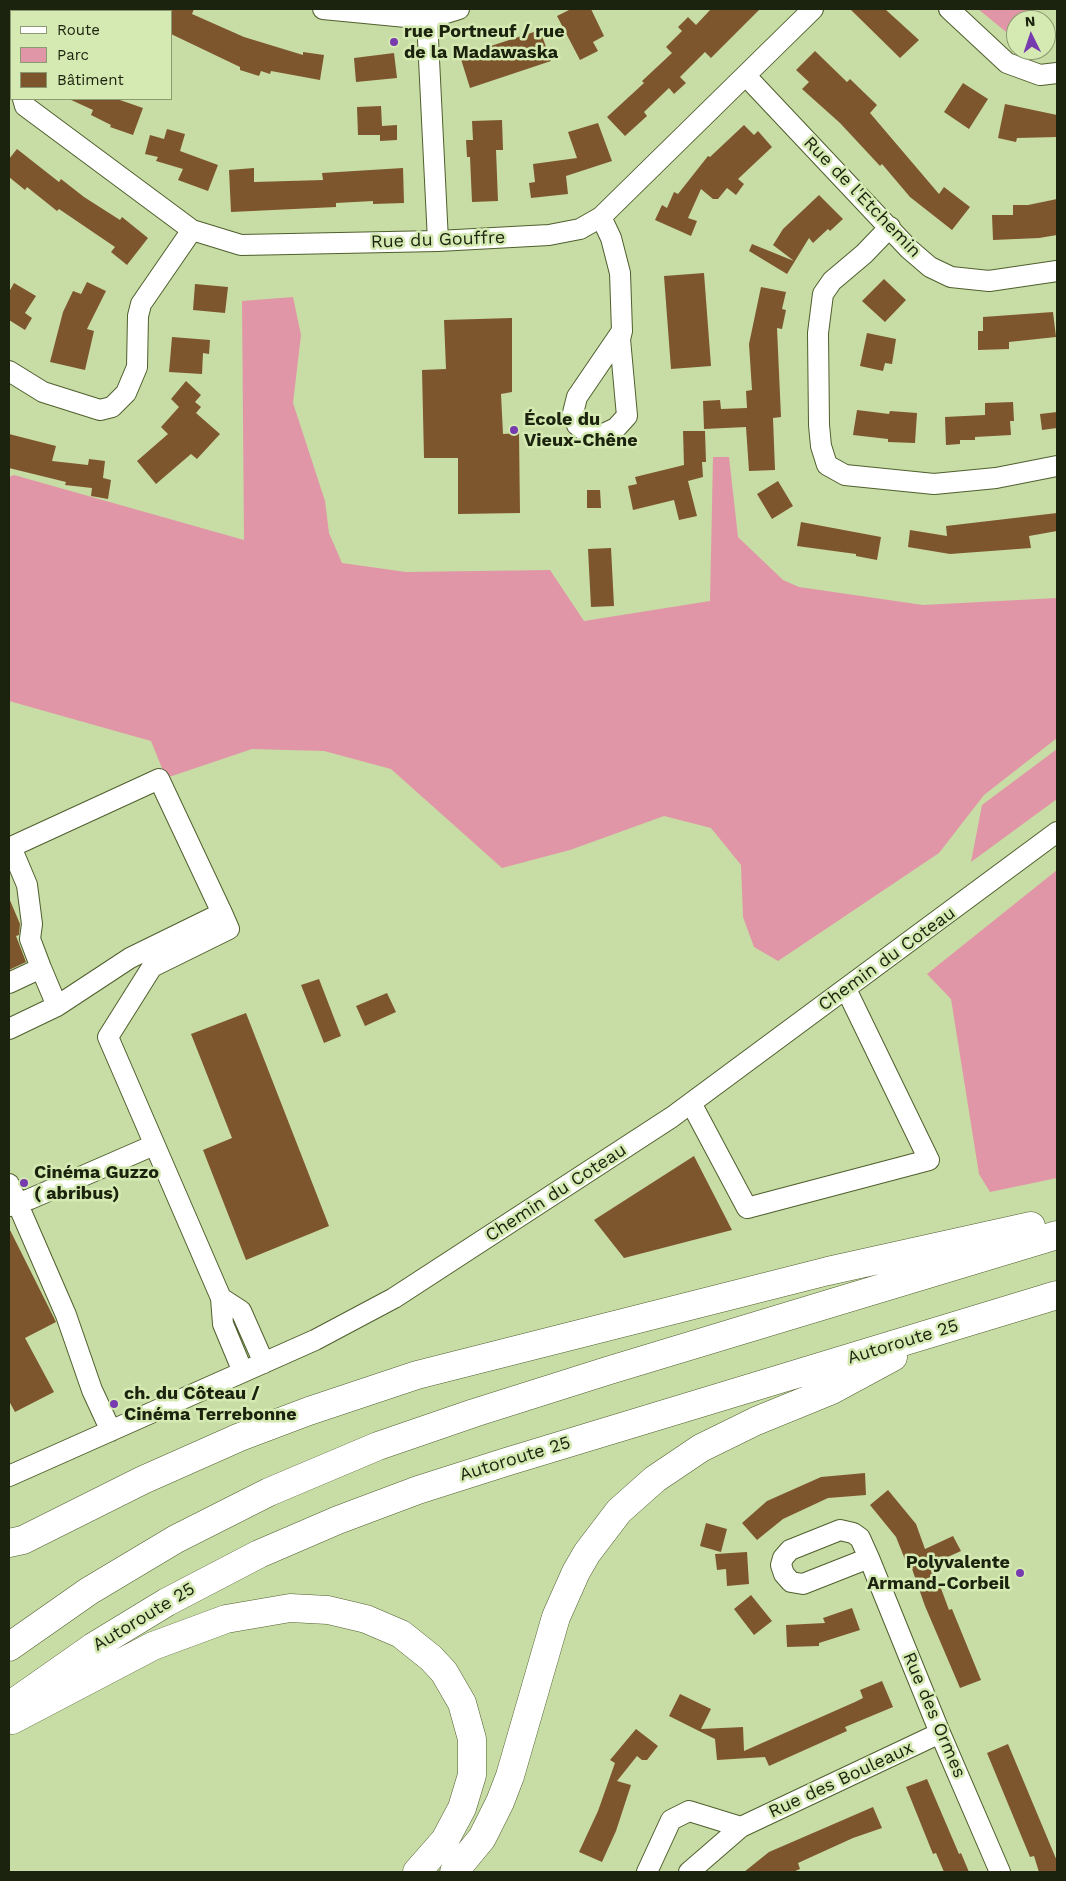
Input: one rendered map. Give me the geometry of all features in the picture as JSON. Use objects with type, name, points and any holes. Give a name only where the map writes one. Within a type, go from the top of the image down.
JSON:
[{"type":"highway","points":[[9,1543],[23,1540],[143,1480],[240,1437],[317,1408],[417,1375],[828,1270],[1057,1220]]},
{"type":"highway","points":[[9,1647],[89,1591],[176,1539],[270,1492],[378,1446],[600,1373],[1057,1235]]},
{"type":"highway","name":"Autoroute 25","points":[[9,1706],[93,1647],[167,1602],[259,1554],[330,1523],[402,1496],[506,1462],[1057,1295]]},
{"type":"highway","points":[[454,1872],[482,1838],[500,1802],[510,1776],[554,1626],[576,1572],[587,1552],[619,1511],[655,1479],[728,1432],[832,1390],[946,1329]]},
{"type":"highway","points":[[9,1722],[152,1646],[226,1619],[290,1608],[328,1610],[366,1618],[401,1634],[418,1646],[444,1672],[462,1702],[472,1739],[472,1774],[462,1808],[445,1840],[417,1872]]},
{"type":"street","points":[[323,9],[427,18],[459,9]]},
{"type":"street","name":"Rue du Gouffre","points":[[23,100],[25,106],[192,230],[241,246],[438,241],[549,235],[580,229],[601,217],[813,9]]},
{"type":"street","points":[[949,9],[1007,63],[1040,75],[1057,73]]},
{"type":"street","points":[[427,18],[438,241]]},
{"type":"street","name":"Rue de l'Etchemin","points":[[746,76],[909,248],[930,267],[952,277],[989,281],[1057,271]]},
{"type":"street","points":[[601,217],[611,238],[620,273],[622,331],[620,339],[627,416],[616,428],[601,435],[591,436],[577,425],[573,413],[576,397],[622,331]]},
{"type":"street","points":[[890,227],[864,254],[832,281],[823,294],[818,333],[819,425],[821,446],[827,464],[845,475],[934,484],[996,478],[1057,466]]},
{"type":"street","points":[[9,371],[43,392],[100,410],[112,407],[126,393],[137,367],[140,304],[192,230]]},
{"type":"street","points":[[57,1006],[40,968],[30,939],[32,924],[27,885],[11,847],[159,779],[229,929],[152,967],[108,1037],[221,1298],[223,1324],[243,1372]]},
{"type":"street","name":"Chemin du Coteau","points":[[9,1476],[334,1331],[394,1298],[691,1103],[1057,832]]},
{"type":"street","points":[[9,1029],[57,1006],[130,958],[222,913]]},
{"type":"street","points":[[9,983],[40,968]]},
{"type":"street","points":[[691,1103],[747,1208],[929,1160],[846,989]]},
{"type":"street","points":[[13,1205],[154,1145]]},
{"type":"street","points":[[9,1184],[13,1205],[66,1315],[92,1390],[111,1431]]},
{"type":"street","points":[[221,1298],[241,1311],[264,1363]]},
{"type":"street","name":"Rue des Ormes","points":[[869,1558],[1000,1872]]},
{"type":"street","name":"Rue des Bouleaux","points":[[689,1872],[742,1827],[940,1732]]},
{"type":"street","points":[[647,1872],[670,1820],[689,1811],[742,1827]]},
{"type":"green space","points":[[978,9],[1034,9],[1006,10],[1006,32]]},
{"type":"green space","points":[[293,297],[301,335],[293,403],[325,501],[329,533],[342,563],[406,572],[550,570],[584,621],[710,601],[713,457],[729,457],[738,537],[783,580],[799,587],[923,605],[1057,598],[1057,738],[984,795],[939,853],[778,961],[754,947],[743,917],[741,865],[711,828],[664,816],[570,850],[502,868],[391,769],[324,751],[252,749],[166,778],[151,741],[9,701],[9,477],[14,475],[244,540],[242,301]]},
{"type":"green space","points":[[1057,749],[1057,799],[971,862],[982,805]]},
{"type":"green space","points":[[1057,870],[1057,1178],[990,1192],[979,1174],[951,999],[927,974]]},
{"type":"building","points":[[194,9],[192,14],[244,37],[303,55],[303,52],[324,55],[320,80],[271,71],[270,74],[261,71],[259,76],[240,70],[240,67],[172,34],[171,10]]},
{"type":"building","points":[[571,9],[591,9],[604,36],[593,42],[598,51],[580,60],[557,16]]},
{"type":"building","points":[[711,9],[760,9],[711,58],[705,52],[680,77],[686,83],[674,94],[669,88],[644,112],[647,116],[625,136],[607,117],[644,83],[642,81],[672,53],[666,47],[682,31],[678,27],[688,17],[696,25]]},
{"type":"building","points":[[850,9],[885,9],[919,40],[900,58]]},
{"type":"building","points":[[540,30],[551,61],[470,88],[460,56]]},
{"type":"building","points":[[815,51],[847,82],[850,79],[877,105],[870,113],[939,194],[944,187],[970,207],[952,230],[910,197],[882,164],[880,166],[840,123],[802,89],[809,82],[796,70]]},
{"type":"building","points":[[394,53],[397,78],[356,82],[354,58]]},
{"type":"building","points":[[963,83],[988,99],[969,129],[944,112]]},
{"type":"building","points":[[71,100],[120,100],[143,108],[133,135],[110,127],[111,125],[91,115],[93,110]]},
{"type":"building","points":[[1005,104],[1057,115],[1057,137],[1017,138],[1016,142],[998,138]]},
{"type":"building","points":[[381,106],[382,126],[397,125],[397,140],[380,141],[380,135],[358,135],[357,107]]},
{"type":"building","points":[[502,120],[503,150],[496,150],[498,201],[472,202],[470,157],[467,157],[466,140],[473,140],[472,121]]},
{"type":"building","points":[[598,123],[612,161],[566,176],[568,194],[531,198],[529,183],[535,182],[533,164],[577,158],[568,132]]},
{"type":"building","points":[[744,125],[754,135],[758,131],[772,147],[738,179],[744,184],[736,195],[727,188],[718,199],[713,199],[701,189],[688,218],[697,221],[691,236],[655,220],[662,205],[667,208],[674,192],[678,194],[708,156],[710,157]]},
{"type":"building","points":[[167,129],[185,134],[180,151],[218,165],[208,191],[178,180],[183,169],[156,161],[158,157],[145,154],[150,135],[164,139]]},
{"type":"building","points":[[17,149],[59,182],[61,179],[84,197],[120,220],[122,217],[148,238],[127,265],[111,252],[115,247],[59,209],[57,211],[27,187],[25,190],[9,177],[9,159]]},
{"type":"building","points":[[254,168],[254,182],[323,180],[322,173],[403,168],[404,203],[373,204],[373,201],[336,203],[336,207],[231,212],[229,170]]},
{"type":"building","points":[[819,195],[843,219],[830,231],[828,229],[813,243],[809,238],[787,274],[749,251],[752,244],[794,261],[773,245],[783,229]]},
{"type":"building","points":[[1057,199],[1057,235],[1039,238],[993,240],[992,215],[1013,215],[1013,205],[1028,205]]},
{"type":"building","points":[[704,273],[711,366],[671,369],[664,276]]},
{"type":"building","points":[[884,279],[906,300],[885,322],[862,301]]},
{"type":"building","points":[[87,282],[106,291],[87,329],[94,331],[85,370],[50,362],[63,312],[73,291],[81,294]]},
{"type":"building","points":[[14,283],[36,296],[25,313],[32,318],[25,330],[9,320],[9,292]]},
{"type":"building","points":[[195,284],[228,287],[225,313],[193,310]]},
{"type":"building","points":[[761,287],[786,292],[782,309],[786,310],[782,329],[777,328],[781,417],[773,418],[775,470],[749,471],[746,427],[704,429],[703,401],[720,400],[721,409],[747,408],[746,391],[752,390],[749,344]]},
{"type":"building","points":[[1053,312],[1056,337],[1009,342],[1009,349],[978,350],[978,331],[983,331],[983,317]]},
{"type":"building","points":[[512,318],[512,392],[501,394],[503,434],[519,433],[520,513],[458,514],[458,458],[424,458],[422,370],[446,369],[444,320]]},
{"type":"building","points":[[867,333],[896,339],[892,364],[885,363],[883,371],[860,366]]},
{"type":"building","points":[[172,337],[210,340],[209,354],[203,353],[202,374],[169,372]]},
{"type":"building","points":[[186,381],[201,395],[195,402],[201,407],[196,413],[220,434],[197,459],[191,454],[156,484],[137,461],[168,434],[161,427],[179,407],[171,399]]},
{"type":"building","points":[[1013,402],[1014,421],[1010,421],[1011,435],[975,437],[975,440],[960,440],[960,444],[946,445],[945,417],[985,415],[985,403]]},
{"type":"building","points":[[857,410],[889,414],[890,411],[917,413],[915,443],[888,442],[888,439],[853,435]]},
{"type":"building","points":[[1057,412],[1057,428],[1042,430],[1040,414]]},
{"type":"building","points":[[683,431],[705,431],[706,462],[702,462],[703,477],[688,481],[697,516],[679,520],[674,500],[633,510],[628,486],[637,484],[635,477],[684,465]]},
{"type":"building","points":[[9,434],[56,446],[52,461],[88,465],[89,459],[105,461],[103,478],[111,480],[108,499],[91,496],[92,488],[65,485],[66,482],[9,468]]},
{"type":"building","points":[[778,481],[793,506],[772,519],[757,494]]},
{"type":"building","points":[[587,490],[600,490],[601,508],[587,508]]},
{"type":"building","points":[[1057,513],[1057,531],[1029,536],[1031,548],[950,554],[908,547],[910,530],[947,536],[946,526]]},
{"type":"building","points":[[801,522],[881,537],[877,560],[856,556],[856,554],[797,546]]},
{"type":"building","points":[[611,548],[614,606],[591,607],[588,549]]},
{"type":"building","points":[[9,898],[20,924],[19,935],[16,936],[26,962],[9,970]]},
{"type":"building","points":[[319,979],[341,1036],[324,1043],[301,985]]},
{"type":"building","points":[[387,993],[396,1012],[365,1026],[356,1006]]},
{"type":"building","points":[[246,1013],[329,1226],[246,1260],[203,1150],[232,1138],[191,1034]]},
{"type":"building","points":[[694,1156],[732,1230],[624,1258],[594,1220]]},
{"type":"building","points":[[9,1228],[56,1322],[25,1338],[54,1392],[15,1412],[9,1401]]},
{"type":"building","points":[[865,1473],[866,1495],[828,1498],[783,1519],[757,1540],[742,1523],[767,1501],[821,1477]]},
{"type":"building","points":[[888,1490],[916,1524],[925,1549],[953,1536],[961,1551],[932,1564],[949,1610],[952,1609],[981,1680],[960,1688],[925,1606],[911,1566],[908,1567],[896,1537],[870,1505]]},
{"type":"building","points":[[706,1523],[727,1529],[721,1552],[700,1546]]},
{"type":"building","points":[[747,1552],[749,1584],[727,1586],[726,1569],[717,1570],[715,1554]]},
{"type":"building","points":[[751,1595],[772,1621],[754,1635],[734,1609]]},
{"type":"building","points":[[852,1608],[860,1630],[819,1643],[819,1646],[787,1647],[786,1625],[825,1623],[823,1618]]},
{"type":"building","points":[[882,1681],[893,1707],[845,1727],[847,1731],[769,1766],[765,1757],[717,1760],[715,1739],[669,1716],[680,1694],[711,1709],[701,1729],[743,1727],[744,1751],[863,1698],[860,1690]]},
{"type":"building","points":[[636,1729],[658,1746],[647,1760],[642,1760],[637,1756],[617,1781],[631,1785],[616,1831],[602,1862],[579,1852],[598,1811],[615,1763],[610,1760]]},
{"type":"building","points":[[1008,1744],[1057,1861],[1057,1872],[1039,1872],[1034,1856],[1030,1857],[987,1753]]},
{"type":"building","points":[[927,1779],[959,1854],[961,1853],[969,1872],[944,1872],[936,1853],[933,1854],[906,1787]]},
{"type":"building","points":[[873,1807],[882,1828],[853,1838],[798,1863],[800,1869],[793,1872],[744,1872],[769,1852]]},
{"type":"place","name":"rue Portneuf / rue de la Madawaska","points":[[394,42]]},
{"type":"place","name":"École du Vieux-Chêne","points":[[514,430]]},
{"type":"place","name":"Cinéma Guzzo ( abribus)","points":[[24,1183]]},
{"type":"place","name":"ch. du Côteau / Cinéma Terrebonne","points":[[114,1404]]},
{"type":"place","name":"Polyvalente Armand-Corbeil","points":[[1020,1573]]}]
